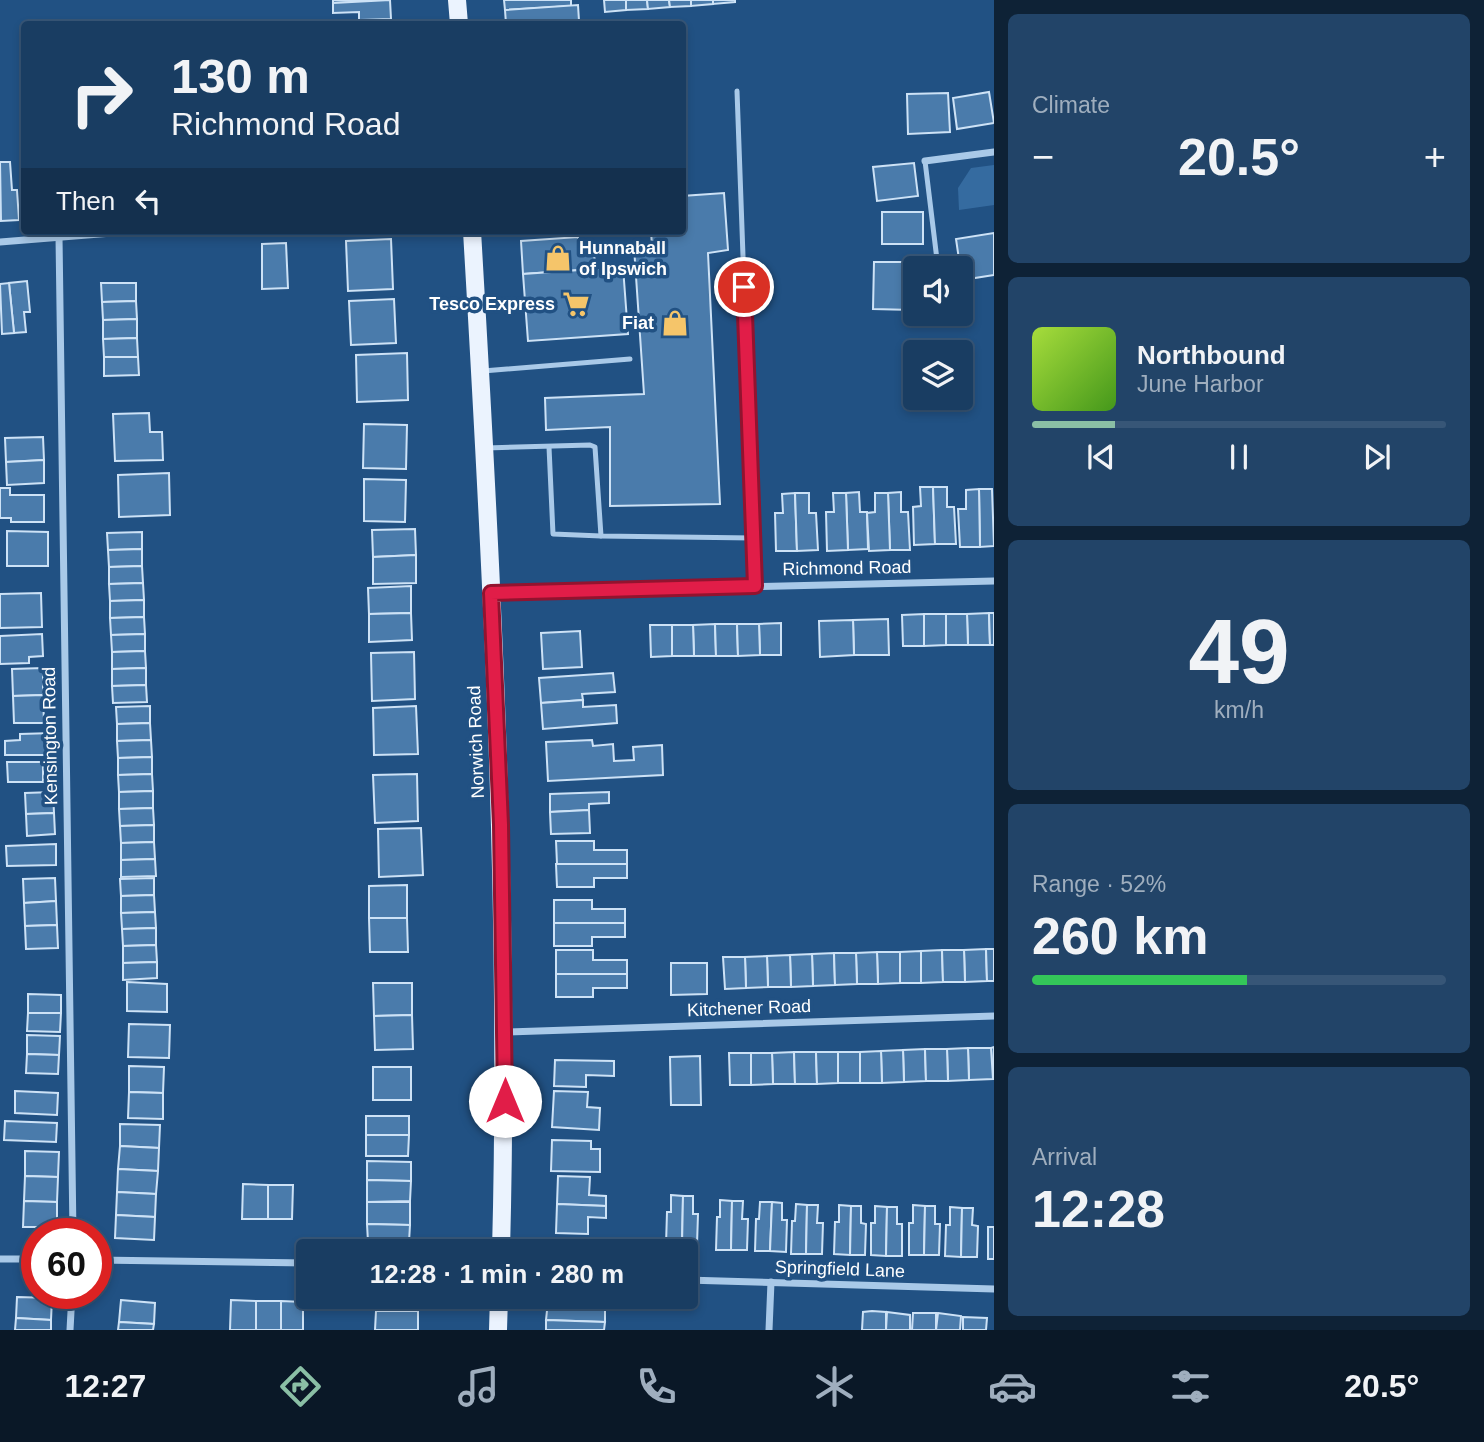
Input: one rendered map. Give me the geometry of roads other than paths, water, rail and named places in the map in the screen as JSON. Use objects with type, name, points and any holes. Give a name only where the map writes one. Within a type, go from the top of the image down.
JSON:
[{"type":"main road","points":[[457,0],[459,21]]},
{"type":"main road","name":"Norwich Road","points":[[472,235],[501,825],[505,1032],[501,1239]]},
{"type":"main road","points":[[498,1330],[499,1309]]},
{"type":"street","points":[[925,161],[994,152]]},
{"type":"street","points":[[0,242],[85,235]]},
{"type":"street","name":"Kensington Road","points":[[59,237],[73,1218]]},
{"type":"street","name":"Richmond Road","points":[[491,593],[994,580]]},
{"type":"street","name":"Kitchener Road","points":[[505,1032],[994,1016]]},
{"type":"street","points":[[0,1259],[21,1259]]},
{"type":"street","points":[[112,1260],[296,1263]]},
{"type":"street","name":"Springfield Lane","points":[[698,1280],[994,1289]]},
{"type":"street","points":[[769,1330],[771,1282]]},
{"type":"street","points":[[70,1330],[71,1309]]},
{"type":"lane","points":[[737,91],[755,586]]},
{"type":"lane","points":[[925,161],[937,256]]},
{"type":"lane","points":[[480,371],[630,359]]},
{"type":"lane","points":[[549,447],[552,534],[753,538]]},
{"type":"lane","points":[[483,448],[595,447],[601,536]]},
{"type":"place","name":"Hunnaball of Ipswich","points":[[558,258]]},
{"type":"place","name":"Tesco Express","points":[[576,304]]},
{"type":"place","name":"Fiat","points":[[675,323]]}]
